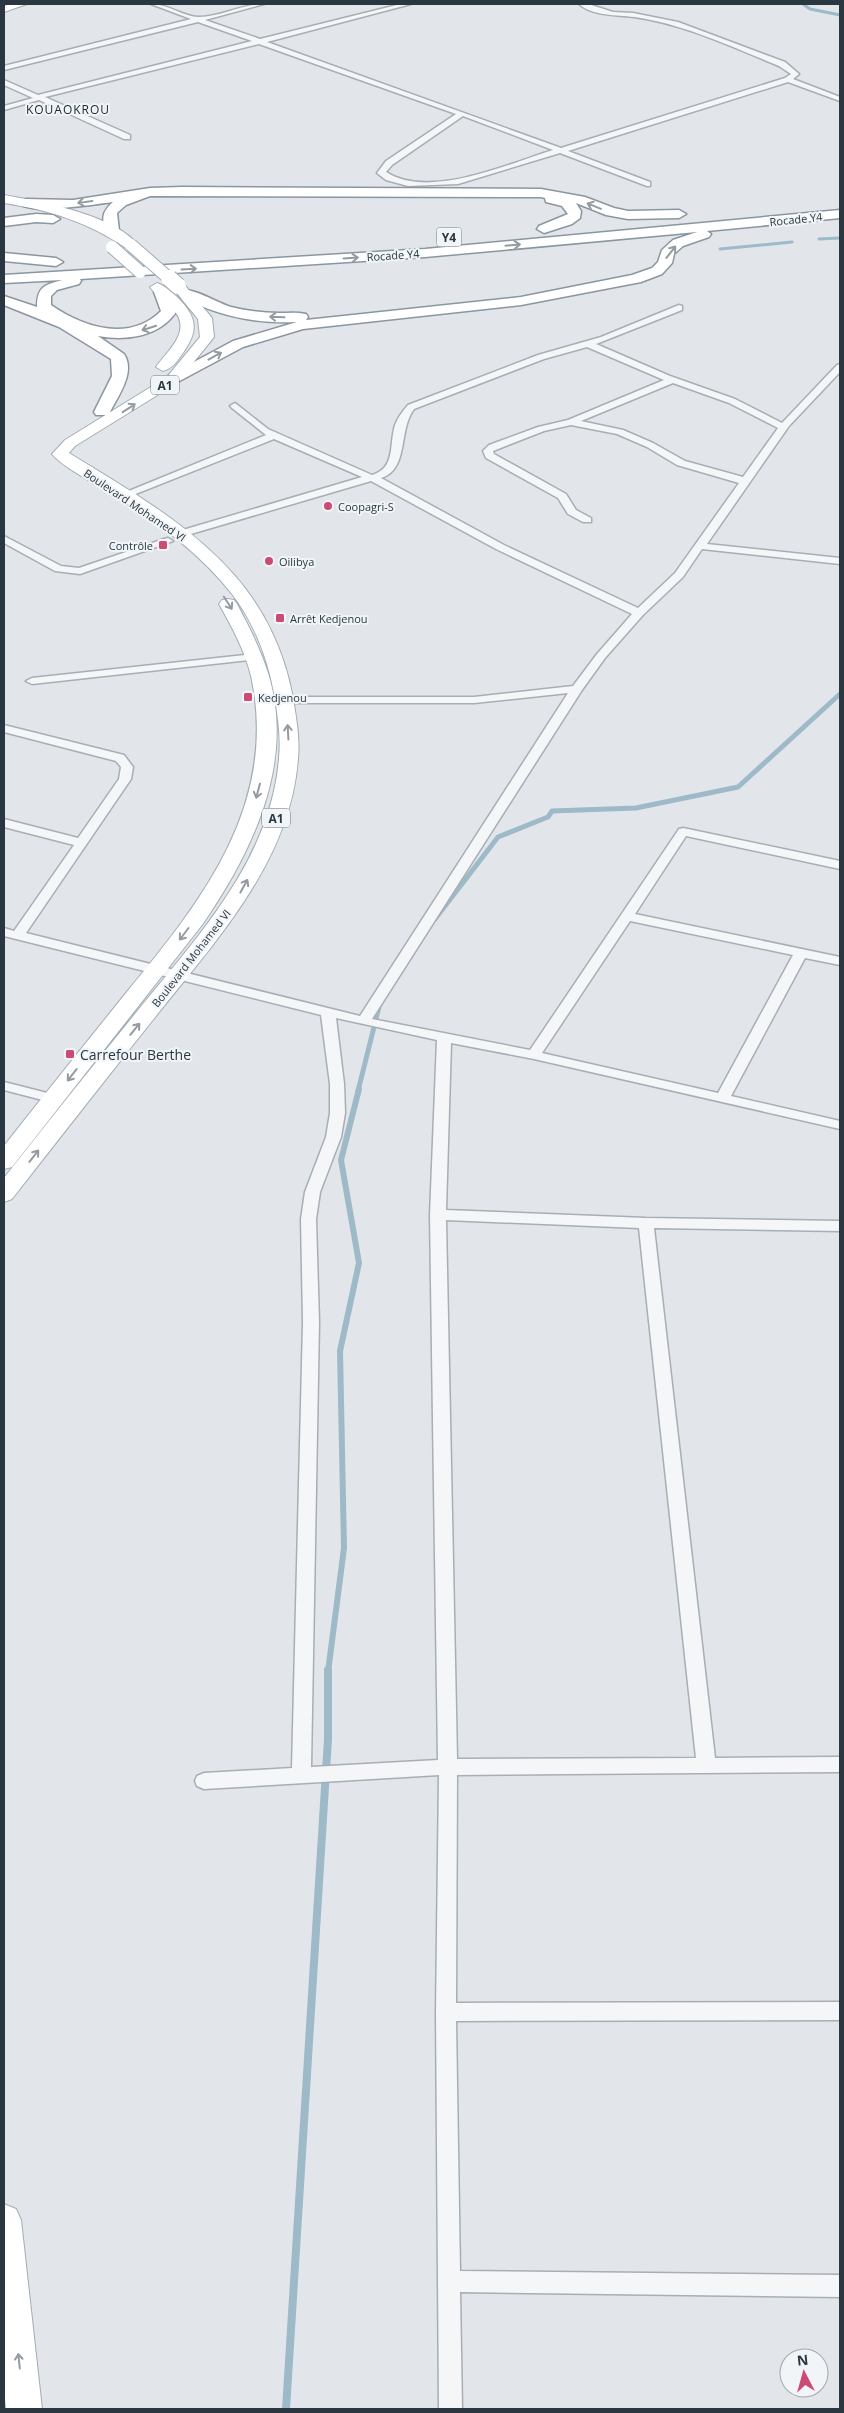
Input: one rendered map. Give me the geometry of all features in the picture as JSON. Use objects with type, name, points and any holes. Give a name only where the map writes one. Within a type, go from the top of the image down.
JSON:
[{"type":"highway","points":[[26,203],[73,204],[127,195],[175,191],[541,193],[580,200],[611,212],[628,215],[689,213]]},
{"type":"highway","points":[[112,231],[109,219],[110,212],[122,202],[157,194],[191,193],[540,197],[557,200],[572,207],[575,215],[567,221],[544,229]]},
{"type":"highway","name":"Rocade Y4","points":[[4,265],[284,250],[840,202]]},
{"type":"highway","points":[[718,212],[747,210]]},
{"type":"highway","name":"Rocade Y4","points":[[4,279],[425,253],[840,214]]},
{"type":"highway","points":[[4,222],[36,218],[66,220]]},
{"type":"highway","points":[[172,380],[238,344],[265,334],[302,325],[521,301],[636,279],[657,271],[664,263],[667,253],[678,243],[695,236],[776,221]]},
{"type":"highway","points":[[581,239],[611,241],[637,247]]},
{"type":"highway","points":[[4,258],[56,262]]},
{"type":"highway","points":[[181,290],[219,310],[239,315],[298,317],[514,294],[618,275],[640,267],[643,262]]},
{"type":"highway","points":[[123,273],[52,287],[44,295],[44,306],[54,315],[78,326],[101,332],[126,333],[146,330],[158,325],[170,312],[159,289]]},
{"type":"highway","points":[[4,300],[44,315],[102,344],[119,358],[120,376],[102,412]]},
{"type":"main road","points":[[4,9],[22,4]]},
{"type":"main road","name":"Boulevard Mohamed VI","points":[[4,199],[84,218],[112,231],[131,245],[181,290],[205,318],[207,337],[172,380],[70,443],[60,454],[124,495],[174,537],[187,555],[215,584],[242,626],[254,657],[265,692],[269,724],[265,765],[254,806],[242,842],[217,888],[156,971],[4,1162]]},
{"type":"main road","name":"Boulevard Mohamed VI","points":[[4,206],[36,211],[66,220],[96,235],[159,289],[180,309],[189,322],[188,334],[173,358],[147,381],[102,412],[54,439],[45,449],[174,537],[229,578],[246,601],[275,658],[285,700],[288,724],[288,765],[280,809],[266,845],[241,892],[209,938],[4,1194]]},
{"type":"main road","points":[[4,2220],[24,2409]]},
{"type":"street","points":[[154,4],[461,114],[647,184]]},
{"type":"street","points":[[4,68],[256,4]]},
{"type":"street","points":[[4,108],[408,4]]},
{"type":"street","points":[[461,114],[389,163],[381,173],[400,182],[429,184],[458,182],[788,80],[795,74],[782,64],[695,29],[668,22],[612,14],[582,4]]},
{"type":"street","points":[[788,80],[840,99]]},
{"type":"street","points":[[4,82],[127,137]]},
{"type":"street","points":[[4,539],[59,569],[69,572],[80,571],[174,537],[374,479],[392,469],[399,422],[410,407],[541,358],[588,344],[679,308]]},
{"type":"street","points":[[588,344],[622,356],[673,380],[726,399],[783,427]]},
{"type":"street","points":[[364,1022],[577,689],[601,656],[639,613],[679,575],[783,427],[840,366]]},
{"type":"street","points":[[587,520],[572,512],[562,496],[490,456],[488,451],[492,447],[533,432],[571,422],[673,380]]},
{"type":"street","points":[[236,406],[265,431],[374,479],[500,547],[639,613]]},
{"type":"street","points":[[571,422],[620,432],[690,466],[745,481]]},
{"type":"street","points":[[124,495],[274,435]]},
{"type":"street","points":[[700,546],[840,561]]},
{"type":"street","points":[[32,681],[254,657]]},
{"type":"street","points":[[285,700],[474,700],[577,689]]},
{"type":"street","points":[[4,728],[120,758],[127,767],[125,779],[18,935]]},
{"type":"street","points":[[4,823],[82,843]]},
{"type":"street","points":[[534,1055],[683,832],[840,865]]},
{"type":"street","points":[[626,916],[840,960]]},
{"type":"street","points":[[4,932],[364,1022],[534,1055],[840,1125]]},
{"type":"street","points":[[724,1097],[801,952]]},
{"type":"street","points":[[301,1775],[310,1339],[313,1312],[309,1222],[314,1183],[331,1147],[336,1125],[337,1089],[328,1013]]},
{"type":"street","points":[[444,1038],[438,1215],[448,1767],[446,2012],[450,2409]]},
{"type":"street","points":[[4,1086],[54,1099]]},
{"type":"street","points":[[438,1215],[646,1223],[840,1226]]},
{"type":"street","points":[[646,1223],[706,1764]]},
{"type":"street","points":[[204,1781],[448,1767],[706,1764],[840,1765]]},
{"type":"street","points":[[446,2012],[840,2011]]},
{"type":"street","points":[[448,2281],[840,2286]]},
{"type":"waterway","points":[[803,4],[810,9],[840,15]]},
{"type":"waterway","points":[[819,239],[840,238]]},
{"type":"waterway","points":[[720,249],[792,242]]},
{"type":"waterway","points":[[435,919],[498,837],[548,817],[552,811],[636,808],[738,787],[840,694]]},
{"type":"waterway","points":[[358,1091],[380,1003]]},
{"type":"waterway","points":[[328,1672],[344,1548],[340,1351],[359,1263],[341,1160],[359,1089]]},
{"type":"waterway","points":[[286,2409],[328,1739],[328,1672]]},
{"type":"place","name":"Coopagri-S","points":[[328,506]]},
{"type":"place","name":"Contrôle","points":[[163,545]]},
{"type":"place","name":"Oilibya","points":[[269,561]]},
{"type":"place","name":"Arrêt Kedjenou","points":[[280,618]]},
{"type":"place","name":"Kedjenou","points":[[248,697]]},
{"type":"place","name":"Carrefour Berthe","points":[[70,1054]]},
{"type":"district","name":"KOUAOKROU","points":[[68,109]]}]
